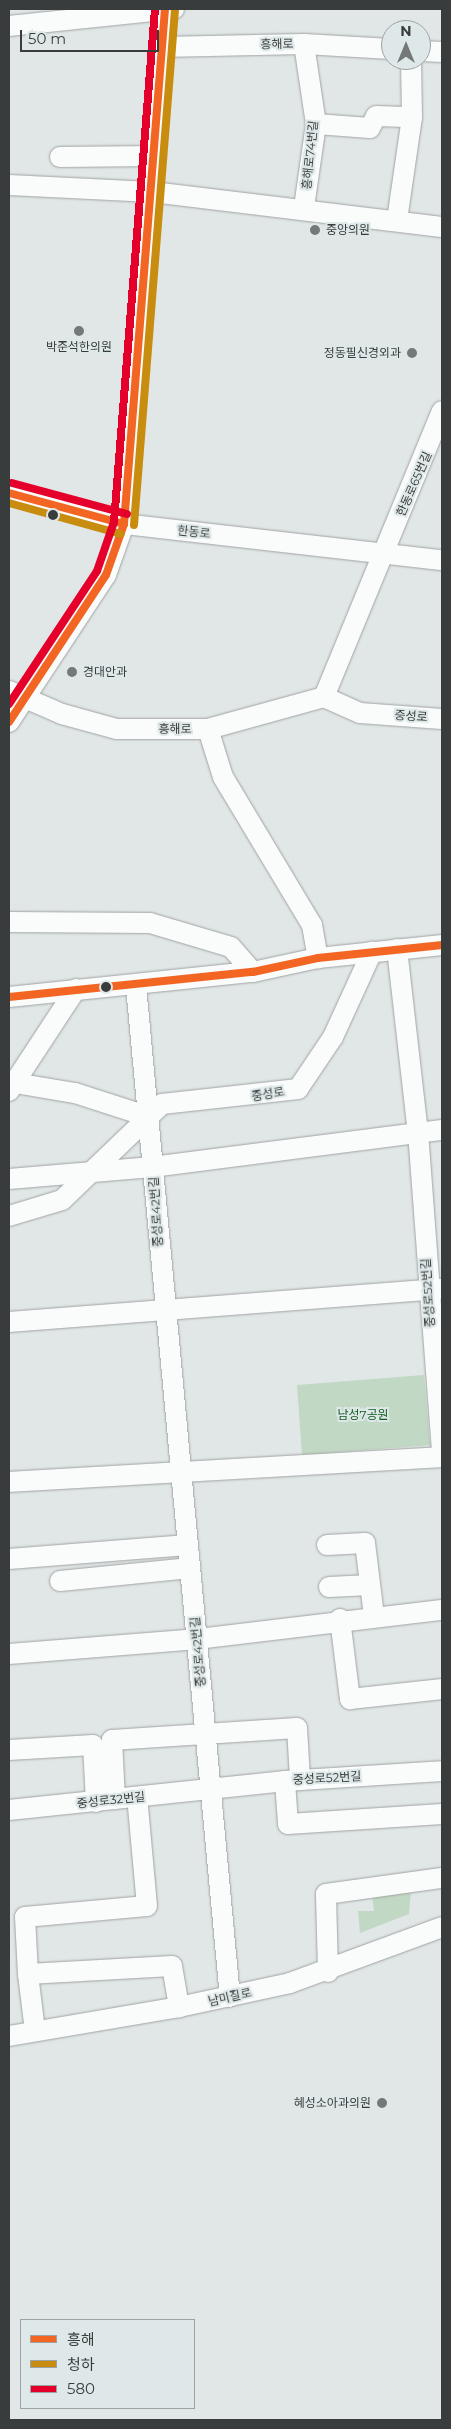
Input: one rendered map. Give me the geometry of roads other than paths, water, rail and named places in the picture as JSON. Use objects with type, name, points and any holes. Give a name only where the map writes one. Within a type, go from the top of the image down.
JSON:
[{"type":"street","points":[[9,26],[168,9],[162,46],[155,156],[124,524],[106,575],[18,695],[9,722]]},
{"type":"street","name":"흥해로","points":[[162,46],[304,44],[381,48]]},
{"type":"street","name":"흥해로74번길","points":[[304,44],[316,124],[304,207]]},
{"type":"street","points":[[396,220],[412,117],[411,70]]},
{"type":"street","points":[[316,124],[370,128],[376,116],[412,117]]},
{"type":"street","points":[[60,157],[155,156]]},
{"type":"street","name":"흥해로74번길","points":[[9,185],[152,192],[304,207],[442,227]]},
{"type":"street","name":"한동로65번길","points":[[382,556],[442,411]]},
{"type":"street","name":"한동로","points":[[9,493],[124,524],[382,556],[442,560]]},
{"type":"street","points":[[324,697],[382,556]]},
{"type":"street","name":"흥해로","points":[[18,695],[117,729],[208,729],[324,697]]},
{"type":"street","name":"중성로","points":[[324,697],[360,713],[442,718]]},
{"type":"street","points":[[208,729],[223,777],[312,925],[318,958]]},
{"type":"street","points":[[9,922],[150,923],[222,943],[253,972]]},
{"type":"street","points":[[9,997],[76,989],[136,986],[253,972],[318,958],[442,945]]},
{"type":"street","name":"중성로52번길","points":[[397,949],[434,1289],[442,1455]]},
{"type":"street","name":"중성로","points":[[146,1116],[162,1104],[298,1089],[333,1037],[372,952]]},
{"type":"street","name":"중성로42번길","points":[[136,986],[163,1308],[198,1640],[205,1732],[213,1787],[230,1997]]},
{"type":"street","points":[[9,1216],[42,1208],[62,1200],[146,1116],[75,1093],[12,1087],[76,989]]},
{"type":"street","points":[[9,1179],[152,1167],[442,1130]]},
{"type":"street","points":[[9,1322],[163,1308],[434,1289]]},
{"type":"street","points":[[9,1482],[179,1469],[442,1455]]},
{"type":"street","points":[[327,1545],[365,1543],[374,1616]]},
{"type":"street","points":[[9,1559],[187,1545]]},
{"type":"street","points":[[60,1581],[190,1568]]},
{"type":"street","points":[[329,1587],[370,1585]]},
{"type":"street","points":[[9,1654],[198,1640],[340,1619],[442,1610]]},
{"type":"street","points":[[340,1619],[350,1699],[442,1689]]},
{"type":"street","points":[[106,1800],[112,1740],[205,1732],[297,1728],[288,1824],[442,1814]]},
{"type":"street","points":[[9,1750],[94,1745],[106,1800]]},
{"type":"street","name":"중성로52번길","points":[[213,1787],[442,1771]]},
{"type":"street","name":"중성로32번길","points":[[9,1810],[213,1787]]},
{"type":"street","points":[[35,2031],[28,1974],[25,1917],[147,1906],[137,1797]]},
{"type":"street","points":[[328,1972],[326,1894],[442,1878]]},
{"type":"street","name":"남미질로","points":[[9,2036],[179,2008],[230,1997],[328,1972],[442,1927]]},
{"type":"street","points":[[28,1974],[172,1966],[179,2008]]},
{"type":"place","name":"중앙의원","points":[[315,230]]},
{"type":"place","name":"박준석한의원","points":[[79,331]]},
{"type":"place","name":"정동필신경외과","points":[[412,353]]},
{"type":"place","name":"경대안과","points":[[72,672]]},
{"type":"place","name":"혜성소아과의원","points":[[382,2103]]},
{"type":"park label","name":"남성7공원","points":[[363,1415]]}]
